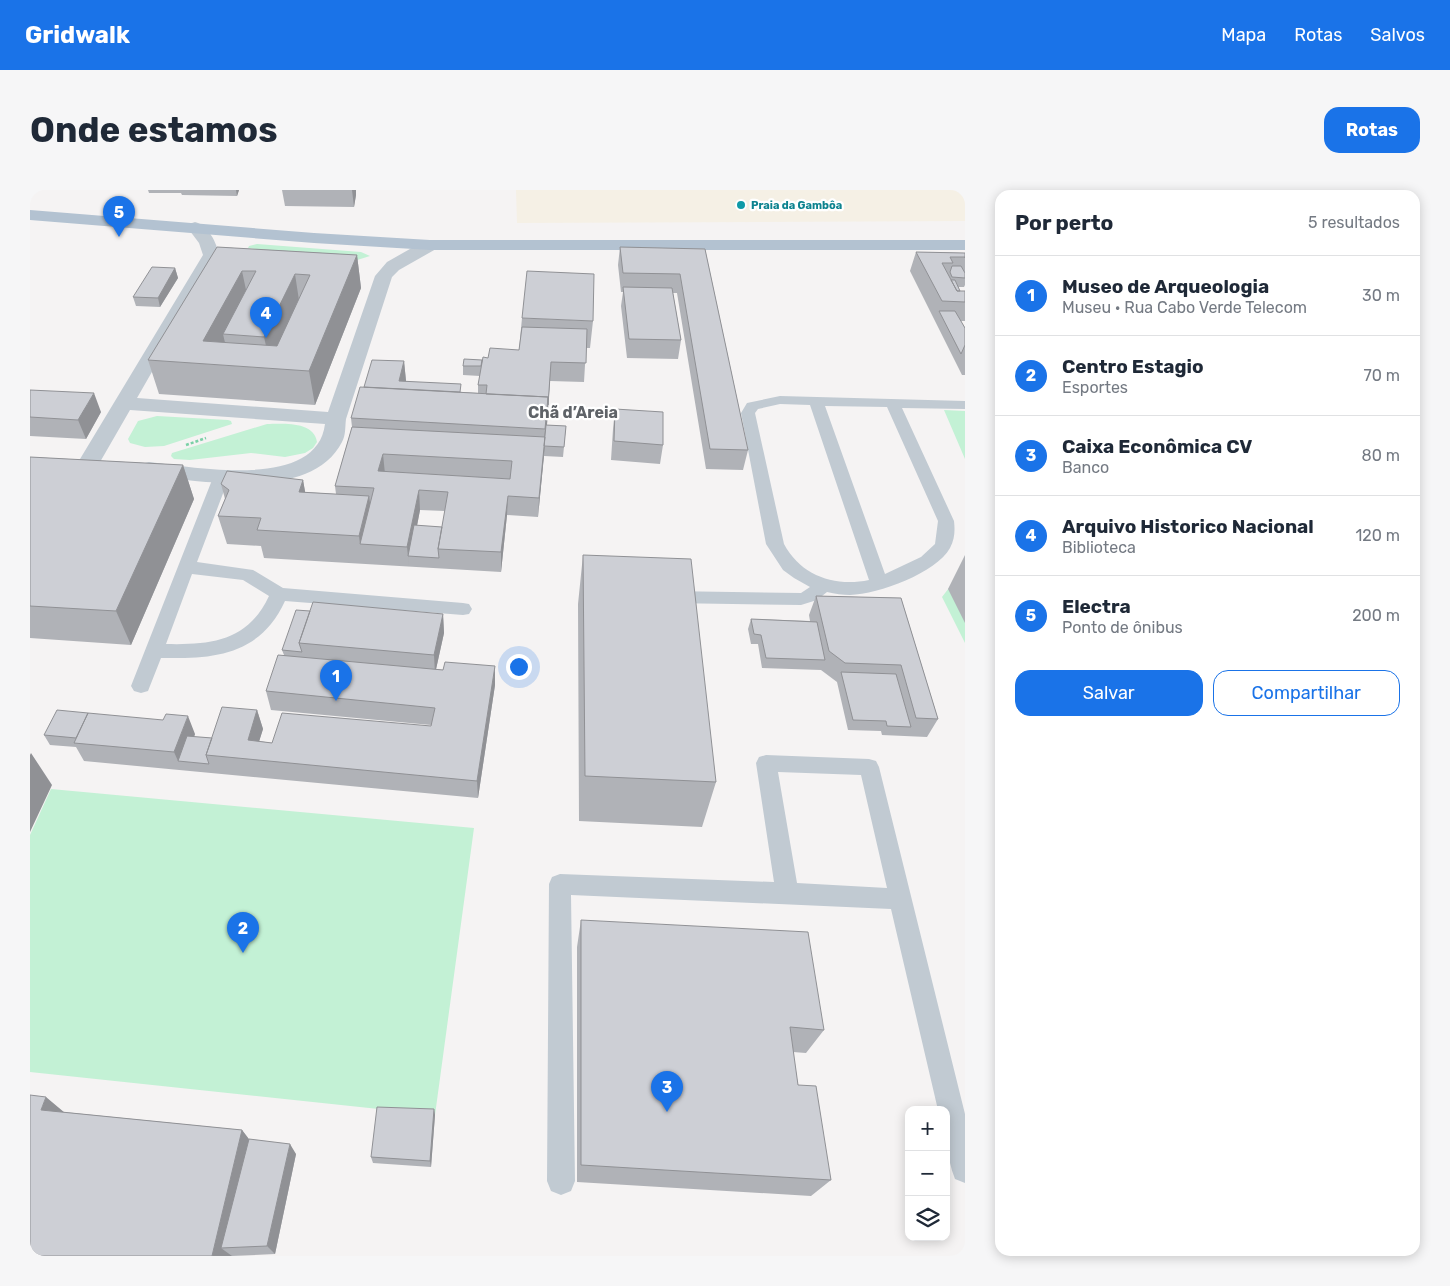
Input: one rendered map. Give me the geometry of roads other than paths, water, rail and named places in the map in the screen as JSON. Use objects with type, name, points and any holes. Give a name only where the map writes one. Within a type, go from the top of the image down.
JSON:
[{"type":"main road","points":[[30,204],[170,212],[318,225],[460,233],[613,234],[965,231]]},
{"type":"main road","points":[[30,215],[195,227],[322,239],[430,245],[965,245]]},
{"type":"street","points":[[195,227],[206,239],[210,249],[210,256],[124,403],[78,463],[257,478],[289,472],[316,458],[333,439],[336,419],[384,276],[393,266],[430,245]]},
{"type":"street","points":[[124,403],[336,419]]},
{"type":"lane","points":[[893,404],[946,521],[946,535],[942,548],[931,559],[908,572],[864,587],[843,588],[824,585],[806,578],[792,569],[780,557],[775,544],[748,413],[752,406],[764,402],[965,405]]},
{"type":"lane","points":[[816,402],[879,582]]},
{"type":"lane","points":[[141,686],[222,475]]},
{"type":"lane","points":[[186,567],[247,574],[279,594],[463,609]]},
{"type":"lane","points":[[659,596],[801,599],[811,596],[824,585]]},
{"type":"lane","points":[[154,651],[198,652],[221,648],[245,638],[262,626],[273,611],[279,594]]},
{"type":"lane","points":[[788,893],[766,763],[869,767],[965,1169]]},
{"type":"lane","points":[[561,1181],[560,884],[899,899]]},
{"type":"place","name":"Praia da Gambôa","points":[[741,205]]},
{"type":"place","name":"Electra","points":[[119,237]]},
{"type":"place","name":"Arquivo Historico Nacional","points":[[266,338]]},
{"type":"place","name":"Museo de Arqueologia","points":[[336,701]]},
{"type":"place","name":"Centro Estagio","points":[[243,953]]},
{"type":"place","name":"Caixa Econômica CV","points":[[667,1112]]},
{"type":"district","name":"Chã d’Areia","points":[[573,412]]}]
